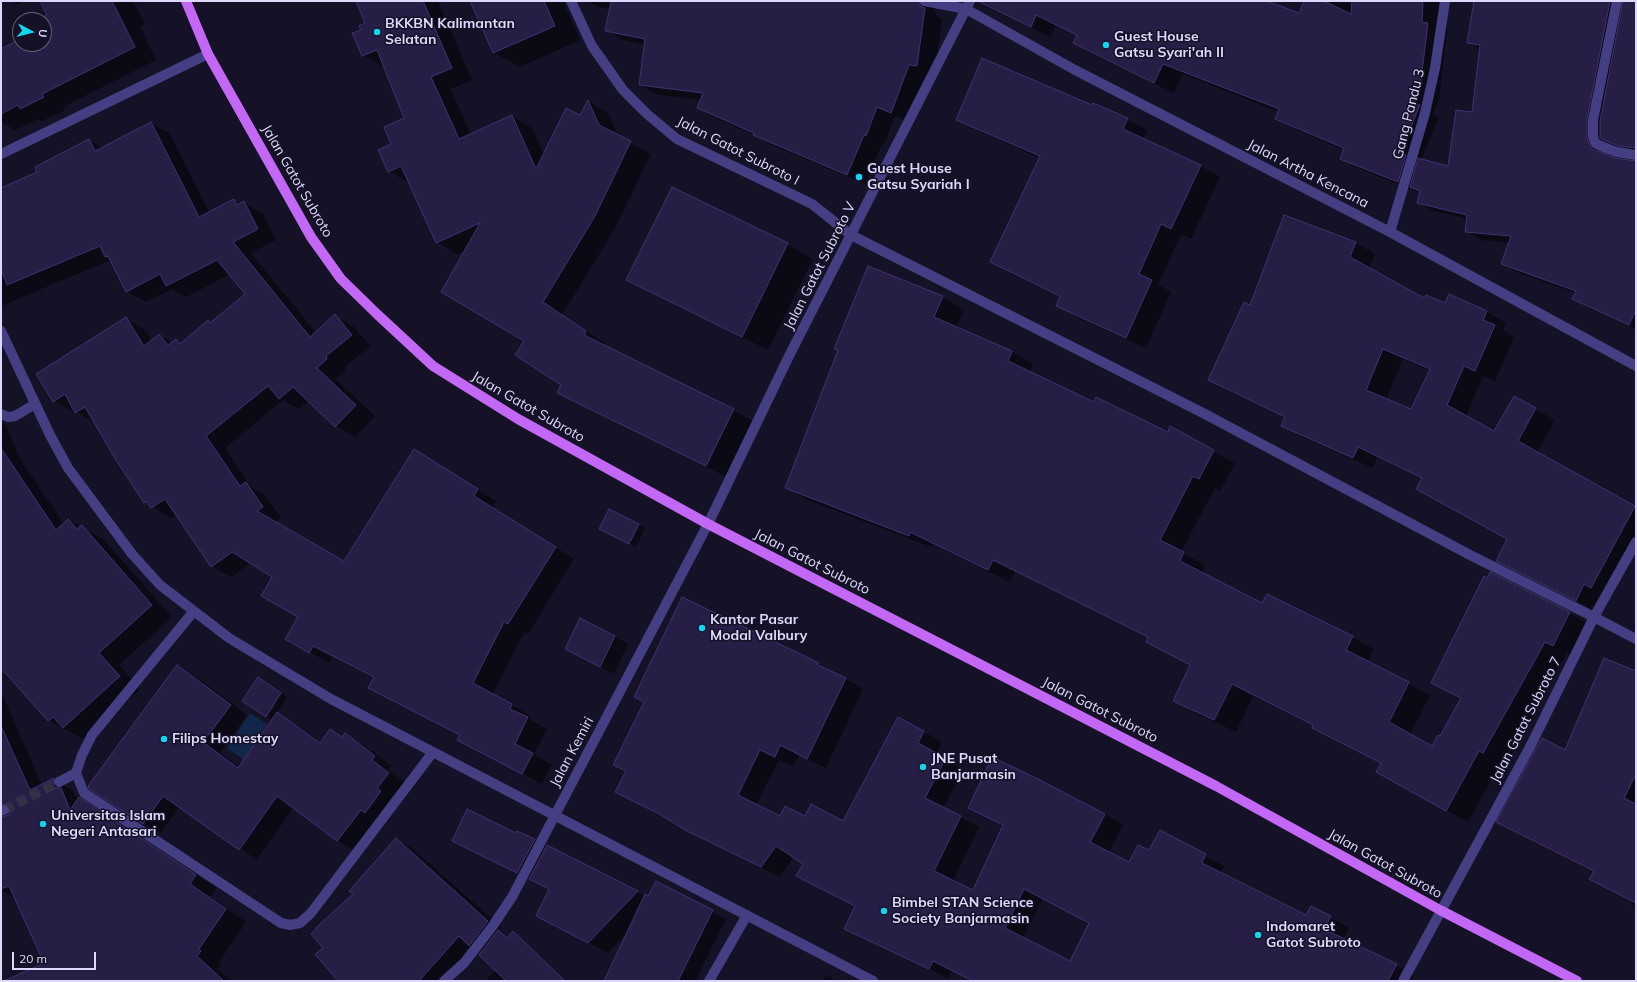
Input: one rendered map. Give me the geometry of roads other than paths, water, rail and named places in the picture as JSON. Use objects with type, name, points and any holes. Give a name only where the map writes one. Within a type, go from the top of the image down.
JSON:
[{"type":"main road","name":"Jalan Gatot Subroto","points":[[186,1],[208,54],[311,237],[341,278],[378,316],[433,366],[518,419],[708,524],[1216,786],[1440,910],[1577,981]]},
{"type":"street","name":"Jalan Gatot Subroto I","points":[[571,1],[592,46],[623,90],[647,114],[678,139],[812,204],[851,235],[1196,409],[1470,555],[1636,639]]},
{"type":"street","name":"Jalan Artha Kencana","points":[[924,1],[968,5],[1075,70],[1390,232],[1636,366]]},
{"type":"street","name":"Gang Pandu 3","points":[[1390,232],[1425,113],[1435,68],[1445,1]]},
{"type":"street","points":[[1617,1],[1593,120],[1593,136],[1595,142],[1602,147],[1617,152],[1636,155]]},
{"type":"street","name":"Jalan Gatot Subroto V","points":[[708,524],[789,356],[968,5]]},
{"type":"street","points":[[1,154],[208,54]]},
{"type":"street","points":[[1,331],[50,435],[68,468],[132,554],[160,585],[229,638],[331,699],[873,981]]},
{"type":"street","points":[[1,414],[8,417],[15,416],[35,404]]},
{"type":"street","name":"Jalan Kemiri","points":[[444,981],[464,963],[492,927],[512,897],[708,524]]},
{"type":"street","name":"Jalan Gatot Subroto 7","points":[[1403,981],[1440,910],[1530,747],[1594,617],[1636,542]]},
{"type":"street","points":[[194,611],[92,735],[82,755],[76,773],[84,793],[282,923],[290,925],[300,923],[311,913],[434,752]]},
{"type":"street","points":[[59,782],[76,773]]},
{"type":"street","points":[[709,981],[747,915]]},
{"type":"water","points":[[250,713],[267,724],[244,760],[227,748]]},
{"type":"tunnel","points":[[4,810],[59,782]]},
{"type":"place","name":"BKKBN Kalimantan Selatan","points":[[377,32]]},
{"type":"place","name":"Guest House Gatsu Syari'ah II","points":[[1106,45]]},
{"type":"place","name":"Guest House Gatsu Syariah I","points":[[859,177]]},
{"type":"place","name":"Kantor Pasar Modal Valbury","points":[[702,628]]},
{"type":"place","name":"Filips Homestay","points":[[164,739]]},
{"type":"place","name":"JNE Pusat Banjarmasin","points":[[923,767]]},
{"type":"place","name":"Universitas Islam Negeri Antasari","points":[[43,824]]},
{"type":"place","name":"Bimbel STAN Science Society Banjarmasin","points":[[884,911]]},
{"type":"place","name":"Indomaret Gatot Subroto","points":[[1258,935]]}]
